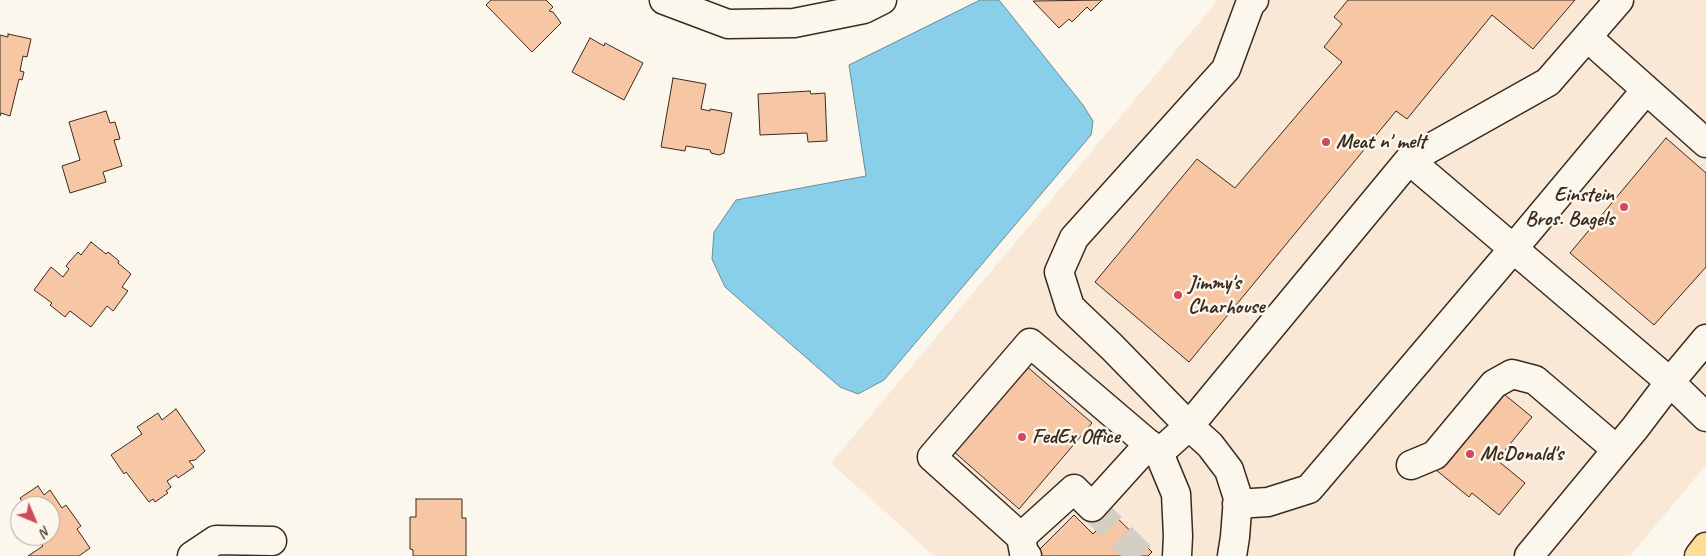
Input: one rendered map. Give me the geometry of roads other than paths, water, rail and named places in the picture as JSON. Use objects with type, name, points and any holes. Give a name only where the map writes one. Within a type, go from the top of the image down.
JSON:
[{"type":"main road","points":[[1698,556],[1706,547]]},
{"type":"street","points":[[664,0],[728,24],[794,23],[864,9],[882,0]]},
{"type":"street","points":[[1232,556],[1238,498],[1228,470],[1210,445],[1070,307],[1059,272],[1074,238],[1226,69],[1250,4],[1254,0]]},
{"type":"street","points":[[1177,556],[1176,494],[1154,448],[1030,343],[932,457],[1024,546],[1074,489],[1092,507],[1154,448],[1189,426],[1409,160],[1548,82],[1619,0]]},
{"type":"street","points":[[1587,37],[1706,143]]},
{"type":"street","points":[[1238,504],[1268,502],[1310,489],[1646,90]]},
{"type":"street","points":[[1409,160],[1670,382],[1706,417]]},
{"type":"street","points":[[1529,556],[1706,339]]},
{"type":"street","points":[[1411,465],[1435,456],[1494,384],[1512,374],[1535,380],[1617,450]]},
{"type":"street","points":[[1670,382],[1706,403]]},
{"type":"street","points":[[192,556],[216,540],[272,541]]},
{"type":"water","points":[[980,0],[999,0],[1083,105],[1093,121],[1091,135],[884,380],[858,394],[840,387],[725,287],[712,259],[714,232],[736,200],[866,176],[849,65]]},
{"type":"tunnel","points":[[1092,507],[1141,556]]},
{"type":"place","name":"Meat n' melt","points":[[1326,142]]},
{"type":"place","name":"Einstein Bros. Bagels","points":[[1624,207]]},
{"type":"place","name":"Jimmy's Charhouse","points":[[1178,295]]},
{"type":"place","name":"FedEx Office","points":[[1022,437]]},
{"type":"place","name":"McDonald's","points":[[1470,454]]}]
